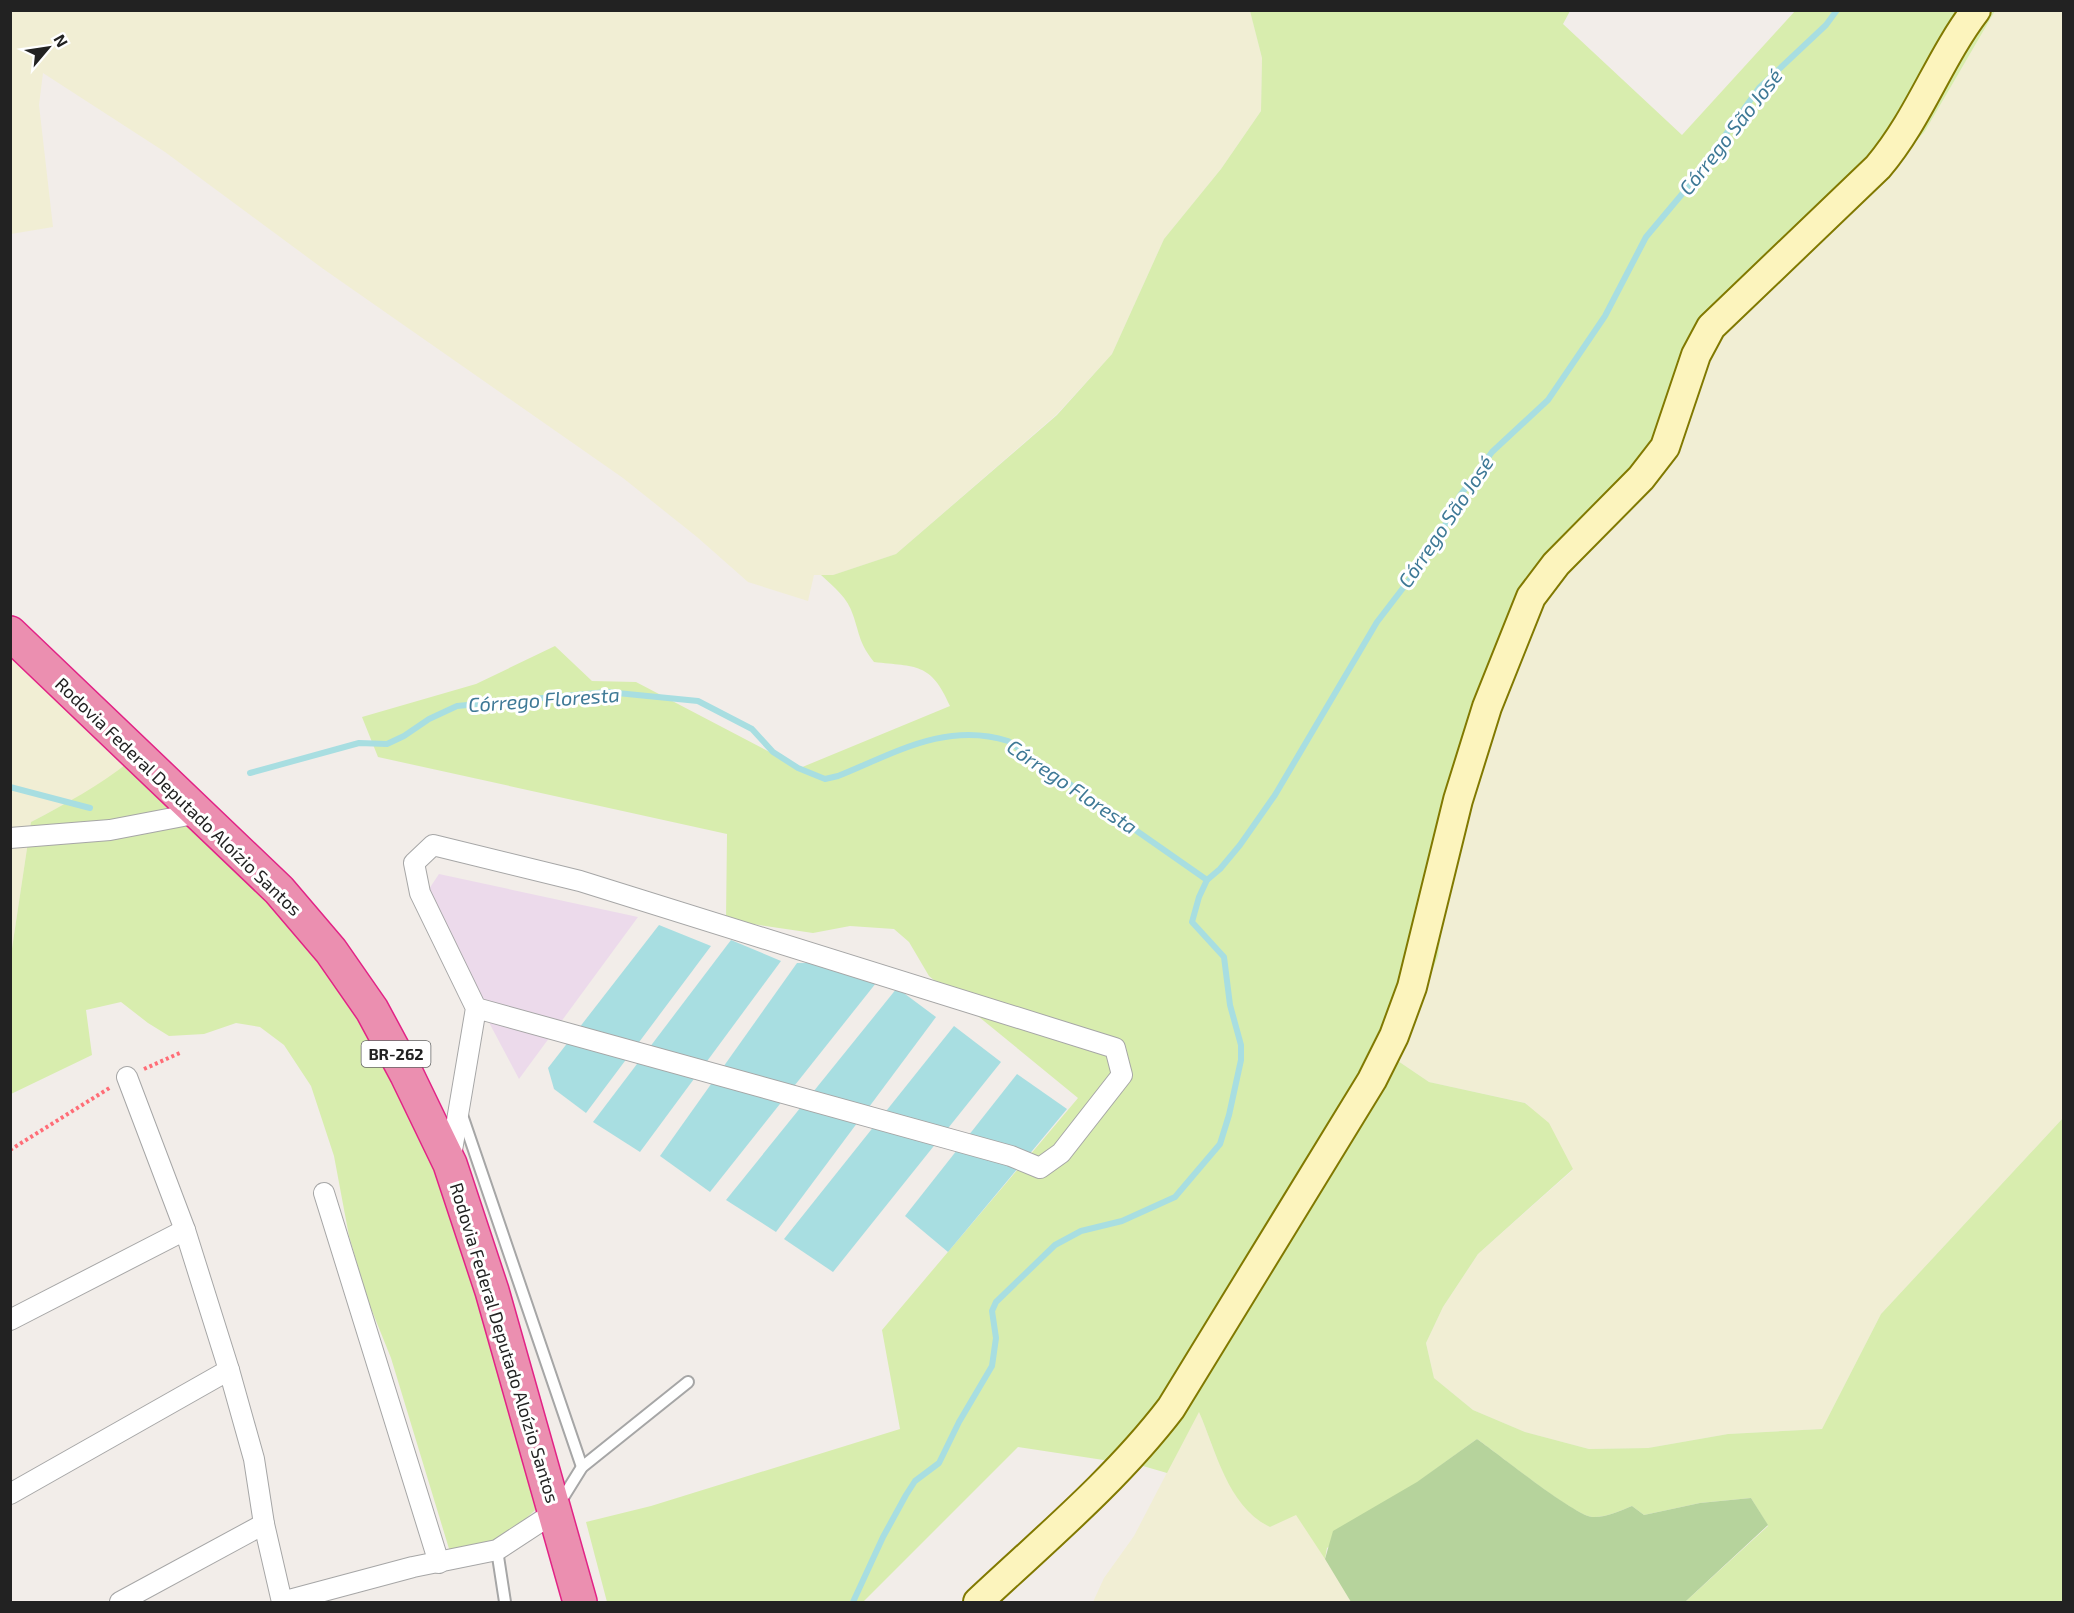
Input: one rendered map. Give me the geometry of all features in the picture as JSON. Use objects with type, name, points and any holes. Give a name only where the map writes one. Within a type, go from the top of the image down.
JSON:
[{"type":"highway","name":"Rodovia Federal Deputado Aloízio Santos","points":[[10,633],[279,890],[331,951],[372,1010],[407,1075],[450,1164],[492,1291],[580,1602]]},
{"type":"street","points":[[978,1602],[1102,1485],[1171,1408],[1372,1080],[1394,1036],[1412,987],[1458,800],[1487,707],[1531,597],[1556,564],[1641,478],[1665,447],[1696,355],[1712,327],[1878,167],[1901,140],[1956,39],[1976,10]]},
{"type":"street","points":[[10,838],[111,830],[199,813]]},
{"type":"street","points":[[450,1164],[476,1008],[420,893],[414,863],[433,845],[580,881],[1115,1048],[1122,1075],[1061,1153],[1040,1168],[1011,1156],[476,1008]]},
{"type":"street","points":[[127,1077],[185,1230],[229,1370],[254,1459],[264,1524],[282,1602],[497,1550],[555,1512]]},
{"type":"street","points":[[324,1193],[439,1563]]},
{"type":"street","points":[[10,1320],[185,1230]]},
{"type":"street","points":[[10,1494],[229,1370]]},
{"type":"street","points":[[120,1602],[264,1524]]},
{"type":"lane","points":[[460,1109],[582,1467]]},
{"type":"lane","points":[[555,1512],[582,1467],[688,1382]]},
{"type":"lane","points":[[497,1550],[505,1602]]},
{"type":"path","points":[[10,1150],[127,1077],[182,1052]]},
{"type":"shaded area","points":[[1250,10],[1262,58],[1261,111],[1221,169],[1164,239],[1112,354],[1057,414],[896,554],[833,575],[814,575],[808,601],[748,582],[697,537],[623,478],[322,268],[165,152],[43,73],[39,105],[53,227],[11,234],[11,11]]},
{"type":"shaded area","points":[[1995,11],[2063,11],[2063,1118],[1881,1314],[1822,1429],[1728,1434],[1648,1448],[1589,1449],[1525,1432],[1473,1410],[1434,1378],[1426,1343],[1443,1307],[1478,1254],[1573,1170],[1526,1103],[1429,1082],[1398,1061],[1438,956],[1462,783],[1529,596],[1692,391],[1740,302],[1806,256],[1870,195],[1925,131]]},
{"type":"shaded area","points":[[11,638],[142,751],[115,774],[91,790],[31,822],[11,955]]},
{"type":"shaded area","points":[[439,874],[638,917],[519,1079],[423,898]]},
{"type":"shaded area","points":[[1199,1411],[1216,1456],[1235,1492],[1270,1527],[1296,1514],[1342,1584],[1351,1602],[1093,1602],[1104,1578],[1134,1536]]},
{"type":"green space","points":[[1250,11],[1570,11],[1563,24],[1682,135],[1795,11],[1995,11],[1925,131],[1870,195],[1806,257],[1740,302],[1692,391],[1529,597],[1462,783],[1438,956],[1398,1061],[1429,1082],[1525,1103],[1549,1123],[1573,1169],[1478,1254],[1443,1307],[1426,1343],[1434,1378],[1473,1410],[1525,1432],[1589,1449],[1648,1448],[1728,1434],[1822,1429],[1881,1314],[2063,1118],[2063,1602],[1685,1602],[1768,1526],[1751,1498],[1700,1503],[1644,1515],[1632,1506],[1607,1515],[1592,1517],[1569,1506],[1477,1439],[1327,1548],[1325,1559],[1296,1515],[1270,1527],[1244,1506],[1225,1477],[1199,1412],[1167,1473],[1143,1466],[1018,1447],[863,1602],[607,1602],[586,1522],[651,1506],[900,1429],[882,1330],[1078,1098],[929,976],[909,942],[894,929],[850,926],[813,933],[726,920],[727,834],[378,757],[362,717],[476,684],[555,646],[592,681],[636,682],[800,768],[950,706],[936,681],[921,669],[874,662],[863,644],[848,603],[821,575],[833,575],[896,554],[1057,415],[1112,354],[1164,239],[1221,169],[1261,111],[1262,58]]},
{"type":"green space","points":[[142,751],[381,1035],[461,1223],[541,1504],[521,1523],[489,1543],[450,1552],[391,1358],[368,1301],[349,1236],[334,1156],[311,1086],[284,1045],[260,1027],[236,1023],[204,1034],[169,1036],[121,1002],[86,1010],[92,1055],[11,1094],[11,955],[31,822],[102,781]]},
{"type":"green space","points":[[1477,1439],[1569,1506],[1592,1517],[1607,1515],[1632,1506],[1644,1515],[1700,1503],[1751,1498],[1768,1525],[1685,1602],[1351,1602],[1325,1559],[1333,1531],[1417,1482]]},
{"type":"water","points":[[659,925],[711,946],[586,1113],[554,1089],[548,1068]]},
{"type":"water","points":[[731,940],[781,961],[640,1152],[593,1122]]},
{"type":"water","points":[[858,962],[880,978],[710,1192],[660,1156],[797,963]]},
{"type":"water","points":[[897,988],[936,1017],[776,1232],[726,1200]]},
{"type":"water","points":[[954,1026],[1001,1062],[833,1272],[784,1239]]},
{"type":"water","points":[[1017,1074],[1067,1109],[948,1252],[905,1216]]},
{"type":"waterway","name":"Córrego São José","points":[[853,1602],[883,1537],[906,1495],[915,1481],[939,1463],[959,1422],[992,1366],[996,1338],[992,1311],[996,1302],[1055,1245],[1081,1231],[1122,1221],[1175,1197],[1220,1144],[1241,1060],[1241,1045],[1230,1005],[1224,957],[1192,922],[1199,897],[1207,880],[1220,869],[1240,845],[1275,795],[1377,622],[1433,549],[1459,497],[1492,452],[1548,400],[1605,316],[1646,237],[1688,187],[1759,88],[1826,25],[1837,10]]},
{"type":"waterway","name":"Córrego Floresta","points":[[250,773],[359,743],[387,744],[404,736],[429,719],[457,706],[607,692],[698,701],[752,729],[773,752],[798,768],[825,779],[941,737],[985,736],[1008,741],[1207,880]]},
{"type":"waterway","points":[[10,787],[90,808]]}]
